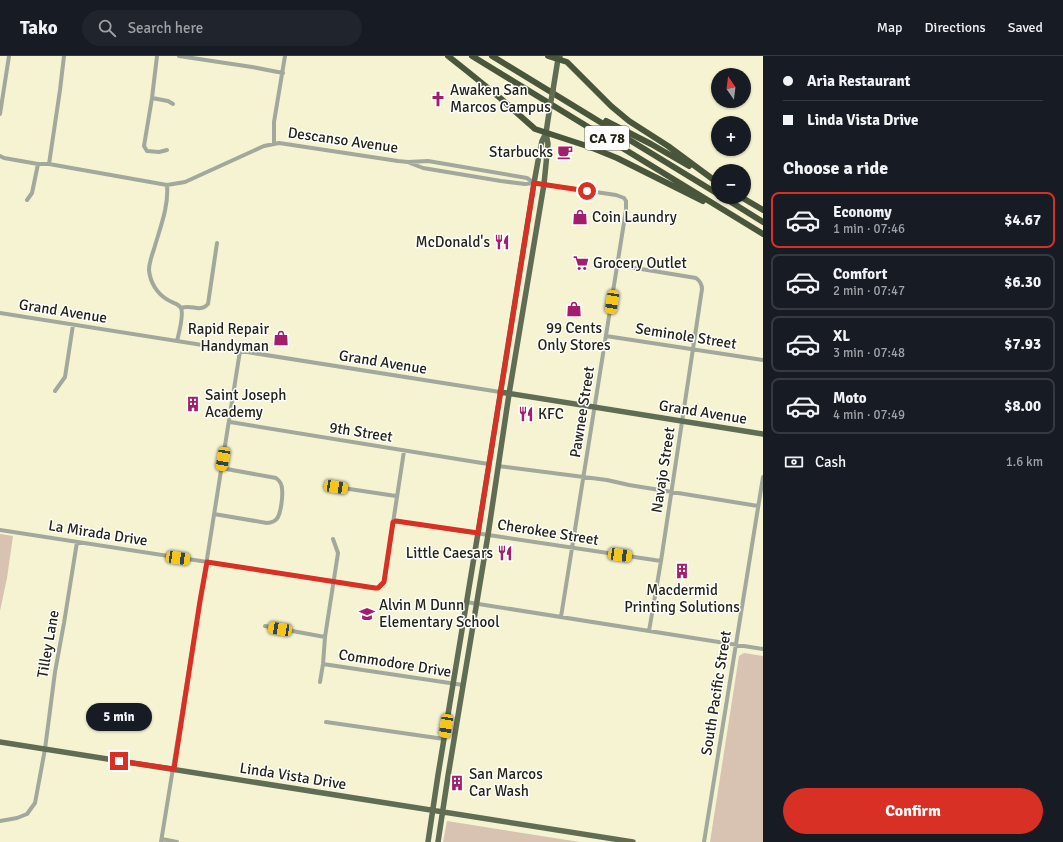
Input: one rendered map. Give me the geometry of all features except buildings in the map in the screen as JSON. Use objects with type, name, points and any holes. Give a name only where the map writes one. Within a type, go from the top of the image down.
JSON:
[{"type":"highway","points":[[448,56],[535,129],[590,147],[617,158],[742,221]]},
{"type":"highway","name":"CA 78","points":[[472,56],[763,234]]},
{"type":"highway","name":"CA 78","points":[[492,56],[711,190]]},
{"type":"highway","points":[[548,56],[559,57],[567,62],[608,103],[629,121],[668,146],[711,178]]},
{"type":"highway","points":[[565,100],[656,147],[711,179]]},
{"type":"highway","points":[[751,203],[763,210]]},
{"type":"highway","points":[[734,204],[763,222]]},
{"type":"main road","points":[[438,842],[462,685],[488,535],[509,394],[544,184],[548,144],[546,133],[559,57]]},
{"type":"main road","points":[[428,842],[534,183],[540,149],[546,133]]},
{"type":"main road","points":[[510,331],[513,332],[517,346]]},
{"type":"main road","name":"Grand Avenue","points":[[500,392],[763,434]]},
{"type":"main road","name":"Linda Vista Drive","points":[[0,742],[633,842]]},
{"type":"street","points":[[0,114],[9,56]]},
{"type":"street","points":[[49,164],[64,56]]},
{"type":"street","points":[[157,56],[144,146],[147,151],[159,152],[167,150]]},
{"type":"street","points":[[179,56],[283,73]]},
{"type":"street","points":[[274,144],[275,116],[285,56]]},
{"type":"street","points":[[152,98],[168,101],[173,104]]},
{"type":"street","name":"Descanso Avenue","points":[[2,157],[168,185],[185,182],[264,146],[289,144],[408,162],[428,161],[527,178],[534,183],[620,196],[626,201],[626,210]]},
{"type":"street","points":[[408,162],[423,168],[446,172],[525,184],[534,183]]},
{"type":"street","points":[[27,200],[32,193],[38,164]]},
{"type":"street","points":[[168,185],[164,216],[149,269],[151,280],[160,294],[179,305],[181,308],[182,314],[178,341]]},
{"type":"street","name":"Pawnee Street","points":[[561,617],[626,210]]},
{"type":"street","points":[[181,308],[193,307],[201,309],[205,307],[209,301],[217,243]]},
{"type":"street","name":"Navajo Street","points":[[617,265],[696,278],[702,284],[672,492],[649,631]]},
{"type":"street","name":"Grand Avenue","points":[[0,313],[500,392]]},
{"type":"street","points":[[55,392],[65,377],[73,325]]},
{"type":"street","name":"Seminole Street","points":[[606,336],[763,360]]},
{"type":"street","points":[[177,842],[162,841],[230,422],[240,351]]},
{"type":"street","name":"9th Street","points":[[230,422],[488,464]]},
{"type":"street","points":[[393,522],[404,451]]},
{"type":"street","points":[[498,466],[608,480],[758,506]]},
{"type":"street","points":[[214,514],[271,523],[278,517],[281,505],[282,488],[280,481],[276,478],[222,468]]},
{"type":"street","name":"South Pacific Street","points":[[704,842],[763,477]]},
{"type":"street","points":[[336,487],[396,496]]},
{"type":"street","name":"Cherokee Street","points":[[393,522],[396,521],[661,561]]},
{"type":"street","name":"La Mirada Drive","points":[[0,530],[378,588],[384,582],[393,522]]},
{"type":"street","points":[[320,682],[325,637],[338,553],[333,539]]},
{"type":"street","name":"Tilley Lane","points":[[45,749],[55,672],[76,542]]},
{"type":"street","points":[[466,602],[763,649]]},
{"type":"street","points":[[265,626],[325,637]]},
{"type":"street","name":"Commodore Drive","points":[[323,664],[462,685]]},
{"type":"street","points":[[326,722],[444,739]]},
{"type":"street","points":[[0,821],[17,818],[27,814],[35,803],[45,749]]},
{"type":"shaded area","points":[[0,534],[13,536],[7,578],[0,611]]},
{"type":"shaded area","points":[[744,653],[763,656],[763,842],[710,842],[739,656]]},
{"type":"shaded area","points":[[447,821],[580,842],[443,842]]},
{"type":"place","name":"Awaken San Marcos Campus","points":[[438,99]]},
{"type":"place","name":"Starbucks","points":[[565,152]]},
{"type":"place","name":"Coin Laundry","points":[[580,217]]},
{"type":"place","name":"McDonald's","points":[[502,242]]},
{"type":"place","name":"Grocery Outlet","points":[[581,263]]},
{"type":"place","name":"99 Cents Only Stores","points":[[574,309]]},
{"type":"place","name":"Rapid Repair Handyman","points":[[281,338]]},
{"type":"place","name":"Saint Joseph Academy","points":[[193,404]]},
{"type":"place","name":"KFC","points":[[526,414]]},
{"type":"place","name":"Little Caesars","points":[[505,553]]},
{"type":"place","name":"Macdermid Printing Solutions","points":[[682,571]]},
{"type":"place","name":"Alvin M Dunn Elementary School","points":[[367,614]]},
{"type":"place","name":"San Marcos Car Wash","points":[[457,783]]},
{"type":"route","points":[[119,761],[174,769],[207,562],[378,588],[384,582],[393,522],[396,521],[478,533],[534,183],[587,191]]}]
